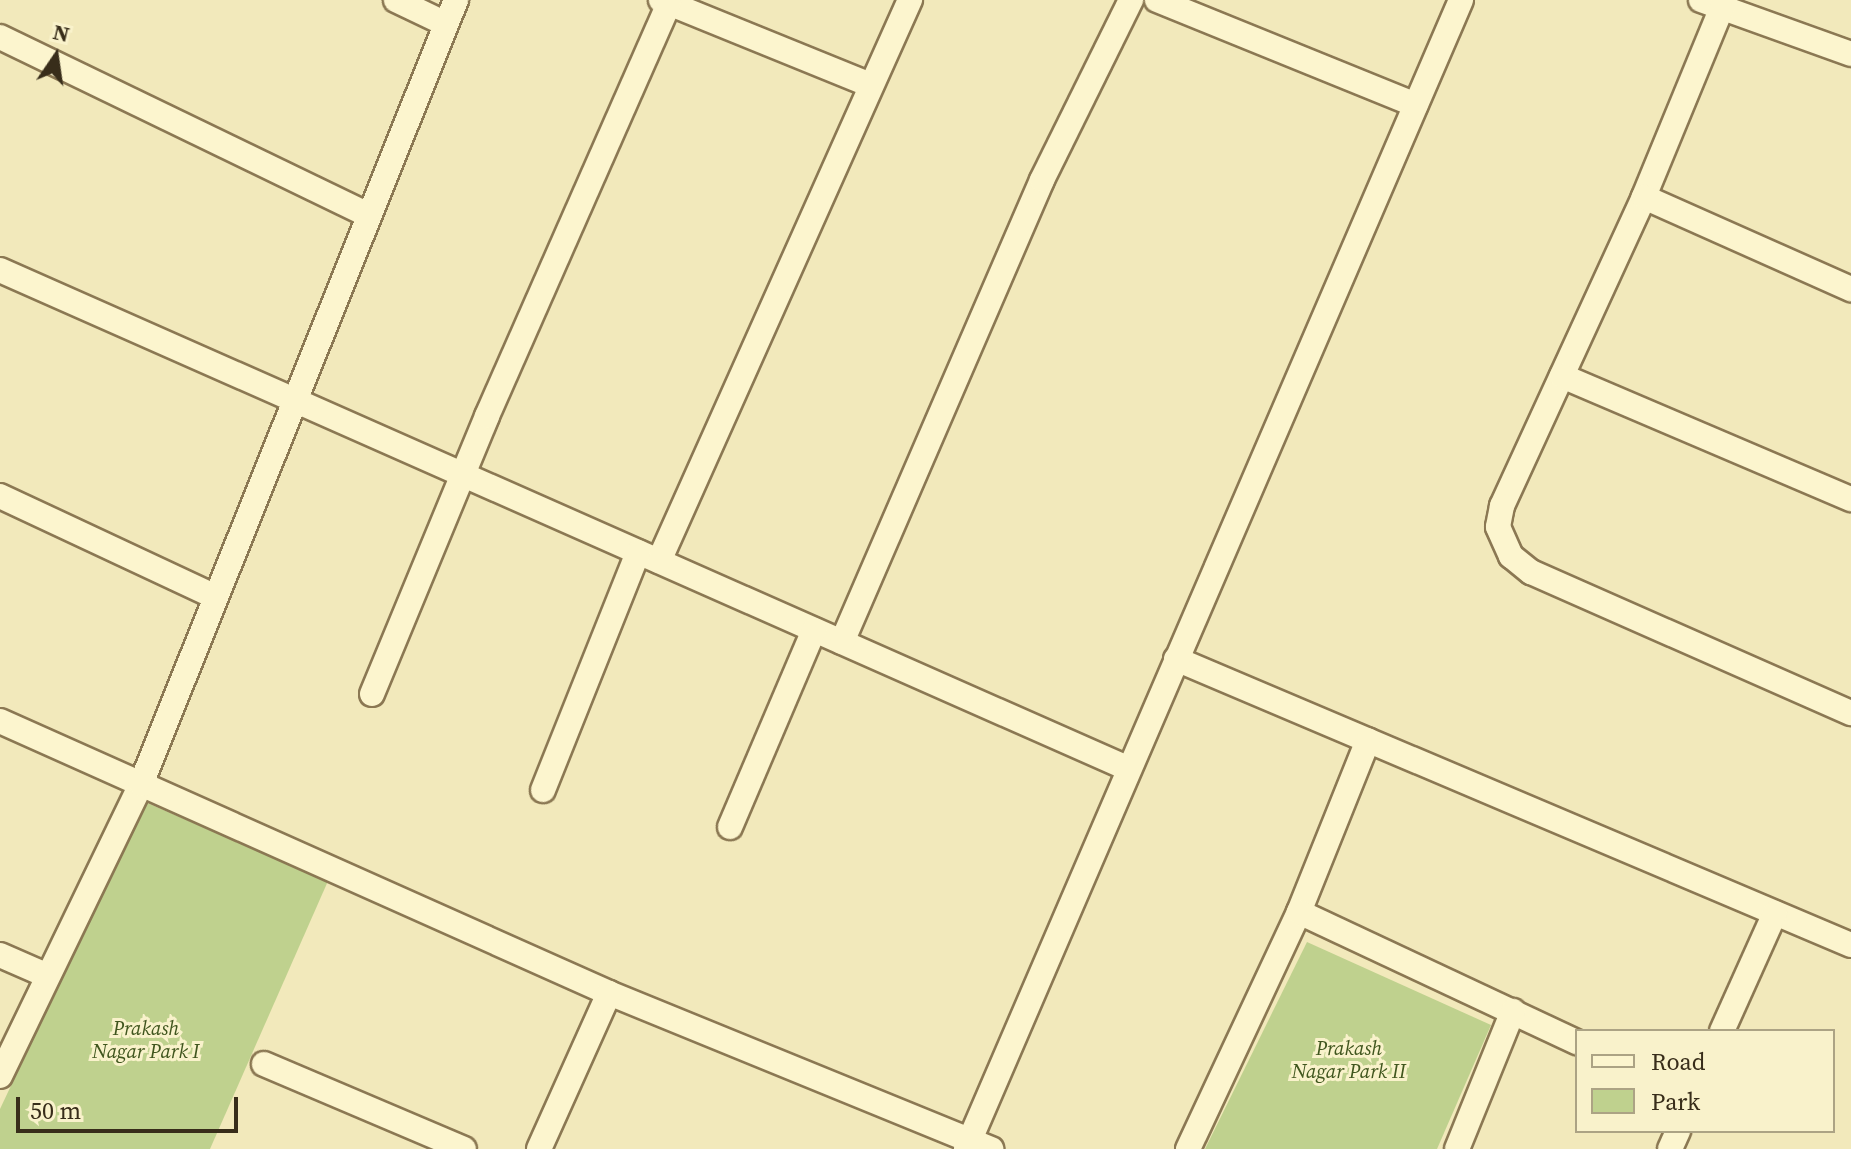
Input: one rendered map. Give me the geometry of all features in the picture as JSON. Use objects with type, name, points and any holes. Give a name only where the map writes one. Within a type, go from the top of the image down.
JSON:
[{"type":"street","points":[[396,0],[446,24]]},
{"type":"street","points":[[0,1076],[141,784],[456,0]]},
{"type":"street","points":[[543,790],[648,557],[910,0]]},
{"type":"street","points":[[842,642],[1042,180],[1131,0]]},
{"type":"street","points":[[1157,0],[1416,105]]},
{"type":"street","points":[[0,721],[609,993],[975,1146],[1129,769],[1461,0]]},
{"type":"street","points":[[372,694],[665,2],[868,84]]},
{"type":"street","points":[[1851,54],[1716,3],[1644,197],[1502,506],[1498,527],[1511,556],[1531,572],[1851,713]]},
{"type":"street","points":[[0,37],[369,215]]},
{"type":"street","points":[[1644,197],[1851,289]]},
{"type":"street","points":[[0,270],[1129,769]]},
{"type":"street","points":[[1562,376],[1851,499]]},
{"type":"street","points":[[0,496],[216,597]]},
{"type":"street","points":[[730,827],[814,630]]},
{"type":"street","points":[[1176,659],[1851,945]]},
{"type":"street","points":[[1188,1149],[1299,912],[1368,740]]},
{"type":"street","points":[[1299,912],[1575,1041]]},
{"type":"street","points":[[1723,1029],[1775,913]]},
{"type":"street","points":[[0,955],[48,976]]},
{"type":"street","points":[[539,1149],[609,993]]},
{"type":"street","points":[[1457,1149],[1513,1011]]},
{"type":"street","points":[[264,1064],[464,1149]]},
{"type":"green space","name":"Prakash Nagar Park I","points":[[145,802],[328,881],[210,1149],[0,1149],[0,1109]]},
{"type":"green space","name":"Prakash Nagar Park II","points":[[1307,942],[1491,1025],[1437,1149],[1205,1149]]}]
